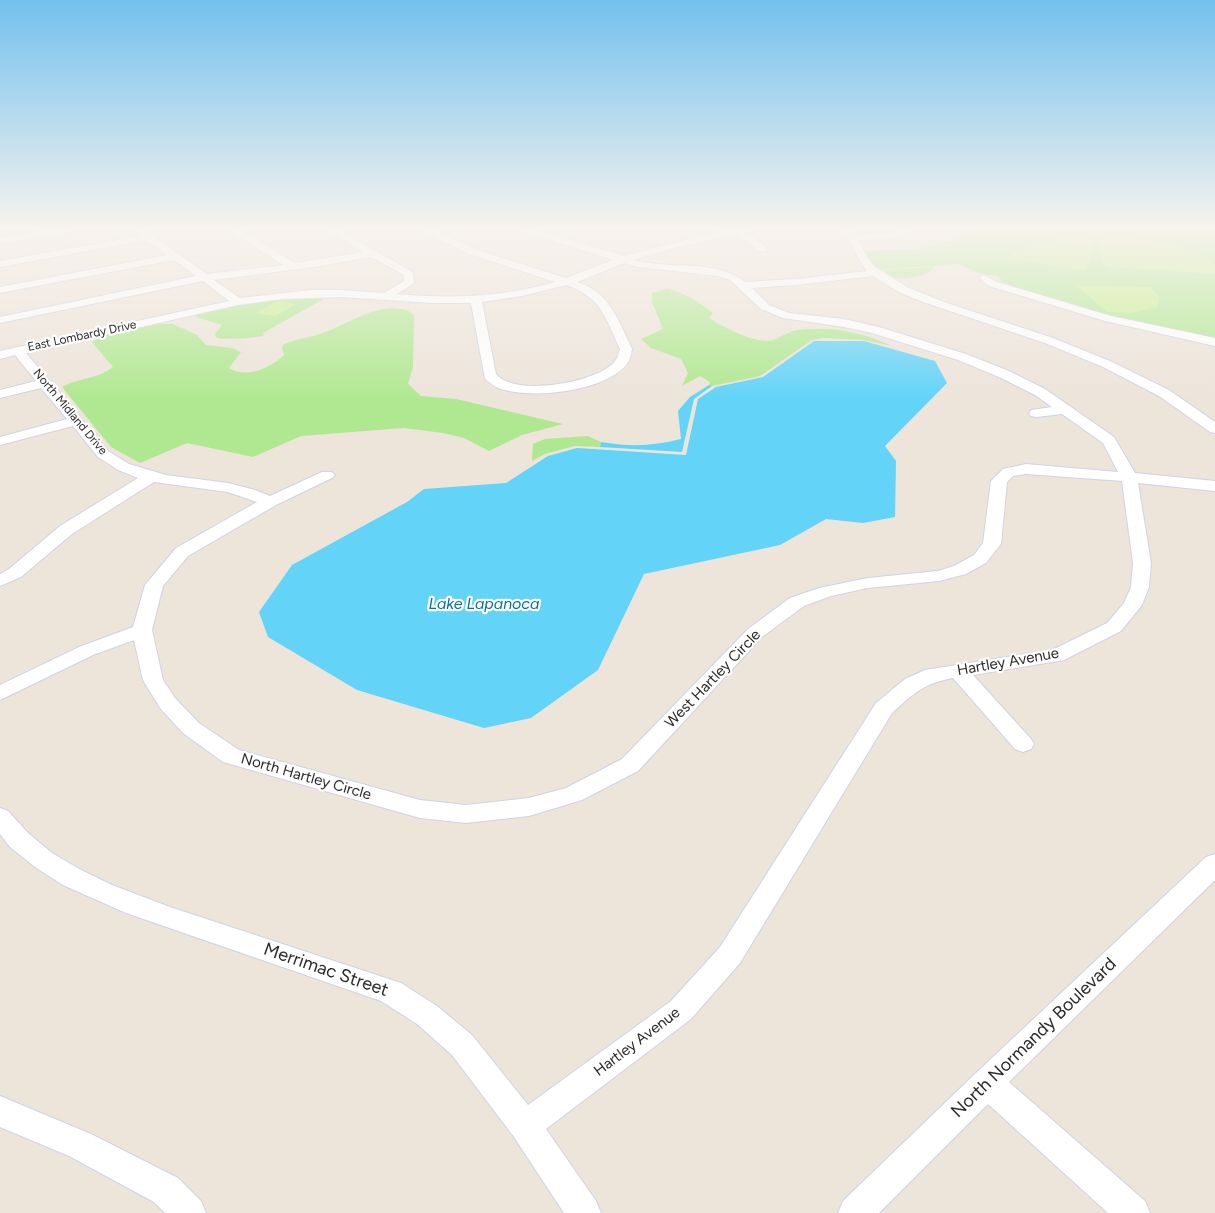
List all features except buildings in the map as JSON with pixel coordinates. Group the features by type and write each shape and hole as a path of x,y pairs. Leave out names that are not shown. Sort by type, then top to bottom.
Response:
{"street":[{"path":"0,290 23,286"},
{"path":"0,320 167,286"},
{"path":"215,286 238,302"},
{"path":"385,297 403,286"},
{"name":"East Lombardy Drive","path":"0,355 238,302 307,293 355,294 419,300 476,300 527,292 552,286"},
{"path":"476,300 492,379 501,385 520,390 544,390 566,387 606,374 618,367 626,355 626,349 602,301 586,288 578,286"},
{"name":"Hartley Avenue","path":"525,1126 681,1010 730,955 884,708 912,684 932,675 1057,656 1114,626 1133,606 1140,587 1142,563 1129,477 1109,440 1040,392 962,357 875,330 844,323 787,316 764,306 745,286"},
{"path":"897,286 913,294 1110,365 1151,386 1215,429"},
{"path":"998,286 1108,319 1215,342"},
{"name":"North Midland Drive","path":"18,351 103,454 116,464 150,478 232,488 253,493 270,502"},
{"path":"0,394 46,383"},
{"path":"1036,413 1067,409"},
{"path":"0,441 76,421"},
{"name":"West Hartley Circle","path":"420,809 466,814 529,807 574,794 630,765 755,633 797,602 826,592 868,583 939,576 960,570 980,559 992,544 999,481 1008,472 1026,469 1215,486"},
{"path":"0,693 86,651 142,630 154,586 182,552 270,502 327,474"},
{"path":"0,581 15,573 66,530 150,478"},
{"name":"North Hartley Circle","path":"142,630 153,680 167,703 191,728 231,756 420,809"},
{"path":"959,672 1023,744"},
{"name":"Merrimac Street","path":"0,817 10,833 55,869 122,901 391,992 427,1015 462,1045 525,1126 584,1213"},
{"name":"North Normandy Boulevard","path":"855,1213 986,1083 1215,864"},
{"path":"986,1083 1133,1213"},
{"path":"0,1111 80,1145 166,1190 189,1213"}],"green space":[{"path":"1005,286 1215,286 1215,340 1104,316"},
{"path":"1077,286 1151,287 1160,298 1157,307 1131,313 1107,312"},
{"path":"667,289 686,295 713,313 709,318 750,338 766,341 798,330 822,329 846,331 892,346 863,340 823,338 812,340 760,376 712,386 709,385 710,382 700,376 682,386 688,373 681,359 651,348 641,339 663,329 652,302 652,293"},
{"path":"324,296 322,300 263,333 264,336 235,339 217,338 215,334 222,325 196,317 197,312 281,297"},
{"path":"278,301 296,304 275,316 256,313"},
{"path":"393,308 407,310 414,315 413,367 408,384 421,396 456,399 563,424 522,435 489,451 464,438 404,428 301,436 253,457 187,443 140,463 111,447 62,387 101,374 113,367 92,342 104,335 160,324 173,324 197,335 206,345 233,348 241,352 229,368 236,371 251,372 265,368 278,360 284,355 282,348 287,343 330,330 372,312"},
{"path":"588,436 601,442 600,447 575,446 545,454 532,461 533,444 545,439"}],"water":[{"name":"Lake Lapanoca","path":"814,341 864,341 935,361 947,383 885,446 896,461 895,517 863,523 826,519 780,545 644,574 598,670 531,718 484,728 357,690 268,637 259,612 292,565 407,502 424,489 506,483 548,456 577,448 686,455 698,399 716,387 763,377"},
{"path":"709,385 712,386 694,399 682,452 600,447 601,442 641,445 681,439 678,411 690,397"}]}
